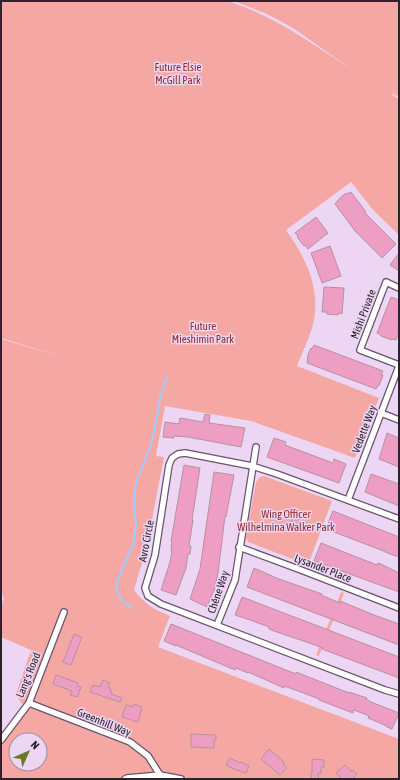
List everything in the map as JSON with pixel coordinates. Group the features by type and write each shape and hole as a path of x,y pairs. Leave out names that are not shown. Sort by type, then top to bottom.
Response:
{"street":[{"name":"Mishi Private","path":"399,288 386,282 360,350 399,366"},
{"name":"Vedette Way","path":"348,500 399,366"},
{"path":"381,413 399,420"},
{"name":"Chêne Way","path":"217,626 235,580 256,447"},
{"name":"Avro Circle","path":"399,519 252,466 185,453 178,454 172,458 169,465 155,555 145,588 148,596 161,604 385,690 399,694"},
{"name":"Lysander Place","path":"239,547 399,608"},
{"name":"Lang's Road","path":"1,740 29,703 64,612"},
{"name":"Greenhill Way","path":"29,703 130,742 148,756 160,775"},
{"path":"125,779 160,775 181,779"}],"green space":[{"path":"1,1 227,1 260,14 291,30 351,69 293,28 267,14 234,1 399,1 399,97 393,94 396,88 392,95 399,99 399,235 374,211 351,182 286,230 305,261 315,295 313,325 297,366 379,398 355,458 251,421 165,406 156,456 164,457 146,550 134,590 150,606 170,616 158,647 399,739 399,779 1,779 1,744 8,735 8,772 48,772 48,732 10,732 29,707 21,703 16,694 31,650 1,637 1,607 4,598 1,591 1,339 66,358 1,338"},
{"name":"Wing Officer Wilhelmina Walker Park","path":"264,476 332,501 308,565 248,542 246,537 256,482 260,477"},
{"path":"341,592 344,593 319,656 316,655"}],"building":[{"path":"351,192 366,212 365,213 396,244 382,258 355,231 335,204 346,193"},
{"path":"316,217 328,233 308,249 305,245 304,246 295,233"},
{"path":"330,246 341,276 322,283 311,253"},
{"path":"399,253 399,271 390,265"},
{"path":"324,287 344,288 342,314 327,314 327,312 322,312"},
{"path":"391,297 399,300 399,332 396,340 381,336 377,333"},
{"path":"314,345 383,371 379,386 378,385 376,389 307,363 308,355"},
{"path":"205,414 210,415 209,423 245,428 241,447 188,437 163,437 165,422 179,424 180,418 203,422"},
{"path":"387,433 399,438 399,467 379,459"},
{"path":"274,438 286,442 285,445 333,463 334,459 346,464 339,483 267,457"},
{"path":"184,465 200,468 192,520 189,546 191,546 190,554 188,554 186,568 176,595 161,590 172,552 171,541"},
{"path":"214,472 234,475 226,517 225,516 215,588 207,607 190,599 200,569"},
{"path":"371,474 399,484 399,506 365,492"},
{"path":"333,511 399,537 399,557 326,529"},
{"path":"294,516 300,519 296,527 290,524"},
{"path":"321,543 377,565 378,563 399,573 399,592 314,561"},
{"path":"254,568 279,579 322,594 321,595 340,603 340,601 399,624 399,645 247,587"},
{"path":"242,597 399,657 399,678 235,615"},
{"path":"171,624 296,674 296,672 349,693 367,698 366,699 371,702 399,713 392,729 368,718 369,716 354,710 353,713 301,692 284,686 284,688 248,672 236,668 235,670 164,641"},
{"path":"74,634 82,637 71,665 63,662"},
{"path":"56,675 78,683 77,686 81,687 77,697 70,695 72,691 53,684"},
{"path":"103,680 110,683 108,687 111,689 111,694 122,698 120,702 90,692 93,685 100,687"},
{"path":"134,704 142,707 138,722 122,717 126,705 133,707"},
{"path":"191,734 216,735 216,740 214,740 214,748 191,747"},
{"path":"269,749 284,762 283,764 287,768 280,775 261,759"},
{"path":"230,758 249,766 246,773 226,765"},
{"path":"312,759 324,760 324,767 321,767 321,773 318,773 319,779 311,779"},
{"path":"345,765 357,774 352,779 342,779 336,773"}],"waterway":[{"path":"132,608 125,604 118,592 116,584 133,544 136,526 134,505 135,486 152,441 160,397 167,377"}],"park label":[{"name":"Future Elsie McGill Park","path":"178,73"},
{"name":"Future Mieshimin Park","path":"203,332"}]}
